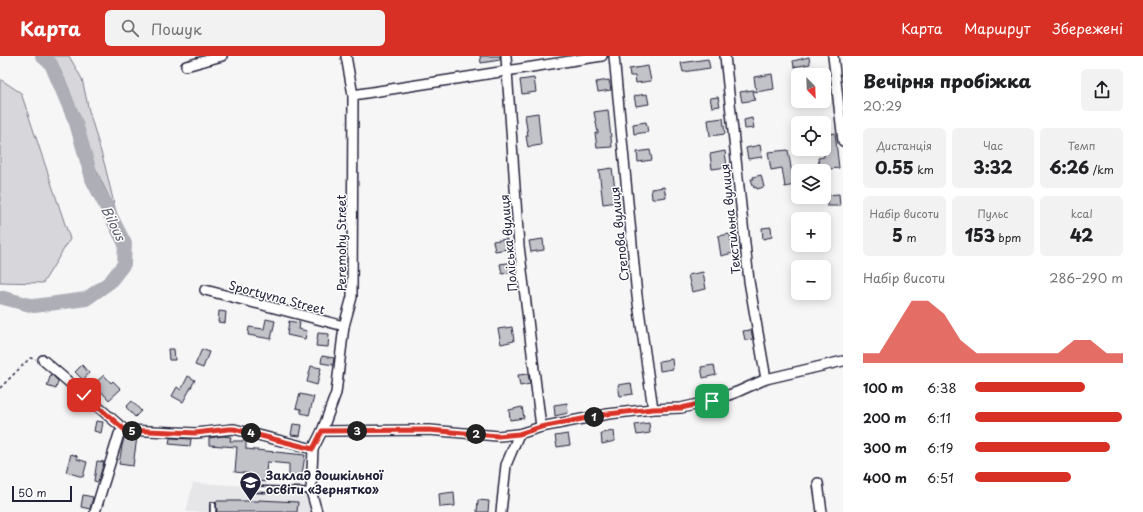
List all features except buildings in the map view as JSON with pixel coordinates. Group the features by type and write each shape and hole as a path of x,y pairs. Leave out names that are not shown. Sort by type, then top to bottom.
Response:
{"street":[{"path":"186,66 222,56"},
{"name":"Peremohy Street","path":"317,512 311,491 313,449 322,431 336,393 344,326 352,297 353,95 346,56"},
{"name":"Поліська вулиця","path":"506,56 519,246 541,427"},
{"path":"353,95 602,56"},
{"name":"Степова вулиця","path":"614,56 637,296 653,409"},
{"name":"Текстильна вулиця","path":"725,56 749,281 766,379"},
{"path":"834,56 843,141"},
{"name":"Sportyvna Street","path":"205,290 344,326"},
{"path":"43,360 125,430"},
{"path":"322,431 429,430 498,436 519,434 541,427 608,414 653,409 681,408 712,401 766,379 843,361"},
{"path":"95,512 119,434 125,430 196,433 234,429 313,449"},
{"path":"501,512 506,465 519,434"},
{"path":"818,483 822,512"}],"lane":[{"path":"250,489 311,491"},
{"path":"213,505 213,512"}],"path":[{"path":"0,388 30,358 43,360"}],"shaded area":[{"path":"50,56 69,56 82,79 116,212 89,153 68,86 57,65"},
{"path":"0,79 21,93 70,239 43,283 0,282"},
{"name":"Заклад дошкільної освіти «Зернятко»","path":"193,483 308,489 314,512 186,512"}],"waterway":[{"name":"Bilous","path":"0,297 34,306 86,299 110,282 124,264 125,244 92,179 76,123 51,64 42,56"}],"place":[{"name":"Заклад дошкільної освіти «Зернятко»","path":"250,502"}],"route":[{"path":"84,395 125,430 201,433 234,429 313,449 322,431 429,430 498,436 519,434 541,427 608,414 653,409 681,408 712,401"}]}
